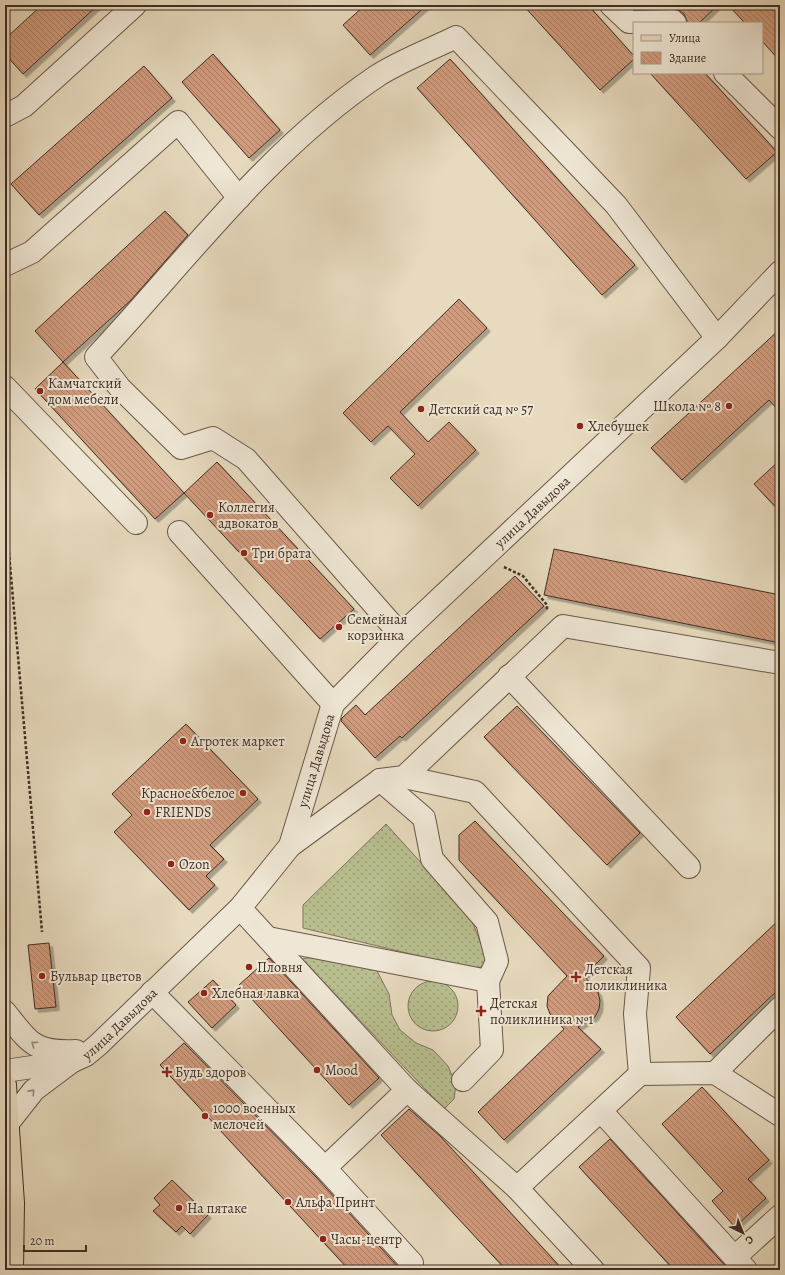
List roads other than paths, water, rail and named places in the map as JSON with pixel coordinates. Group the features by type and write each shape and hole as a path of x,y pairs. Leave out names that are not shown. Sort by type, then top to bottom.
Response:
{"main road":[{"path":"5,1085 13,1203 12,1270"}],"street":[{"path":"5,116 24,106 136,5"},
{"path":"611,5 629,22 674,22"},
{"path":"401,635 246,458 213,438 181,448 120,388 96,357 147,302 264,169 321,117 379,75 456,38 616,205 717,338"},
{"path":"726,74 780,128"},
{"path":"5,266 32,252 178,122 239,198"},
{"name":"улица Давыдова","path":"5,1071 73,1061 86,1055 240,908 290,846 333,704 401,635 717,338 780,272"},
{"path":"5,387 136,523"},
{"path":"179,532 333,704"},
{"path":"404,777 563,626 780,663"},
{"path":"509,676 689,867"},
{"path":"290,846 380,780 404,777 475,792 639,968 635,1014 640,1074"},
{"path":"380,780 424,818 432,859 487,922 497,961 488,982 492,1050 463,1080"},
{"path":"240,908 407,1090 517,1188 593,1270"},
{"path":"268,938 488,982"},
{"path":"152,992 325,1168 412,1263"},
{"path":"715,1073 780,1008"},
{"path":"5,1012 26,1038 39,1047 55,1052 86,1050 98,1045"},
{"path":"8,1123 34,1090 73,1061"},
{"path":"517,1188 640,1074 715,1073 780,1115"},
{"path":"325,1168 407,1090"},
{"path":"601,1111 741,1264 780,1216"}],"place":[{"name":"Камчатский дом мебели","path":"40,391"},
{"name":"Школа № 8","path":"729,406"},
{"name":"Детский сад № 57","path":"421,409"},
{"name":"Хлебушек","path":"580,426"},
{"name":"Коллегия адвокатов","path":"210,515"},
{"name":"Три брата","path":"244,553"},
{"name":"Семейная корзинка","path":"339,627"},
{"name":"Агротек маркет","path":"183,741"},
{"name":"Красное&белое","path":"243,793"},
{"name":"FRIENDS","path":"147,812"},
{"name":"Ozon","path":"171,864"},
{"name":"Пловня","path":"249,967"},
{"name":"Бульвар цветов","path":"42,976"},
{"name":"Детская поликлиника","path":"576,977"},
{"name":"Хлебная лавка","path":"204,993"},
{"name":"Детская поликлиника №1","path":"481,1011"},
{"name":"Mood","path":"317,1070"},
{"name":"Будь здоров","path":"167,1072"},
{"name":"1000 военных мелочей","path":"205,1116"},
{"name":"Альфа Принт","path":"288,1202"},
{"name":"На пятаке","path":"179,1208"},
{"name":"Часы-центр","path":"323,1239"}]}
